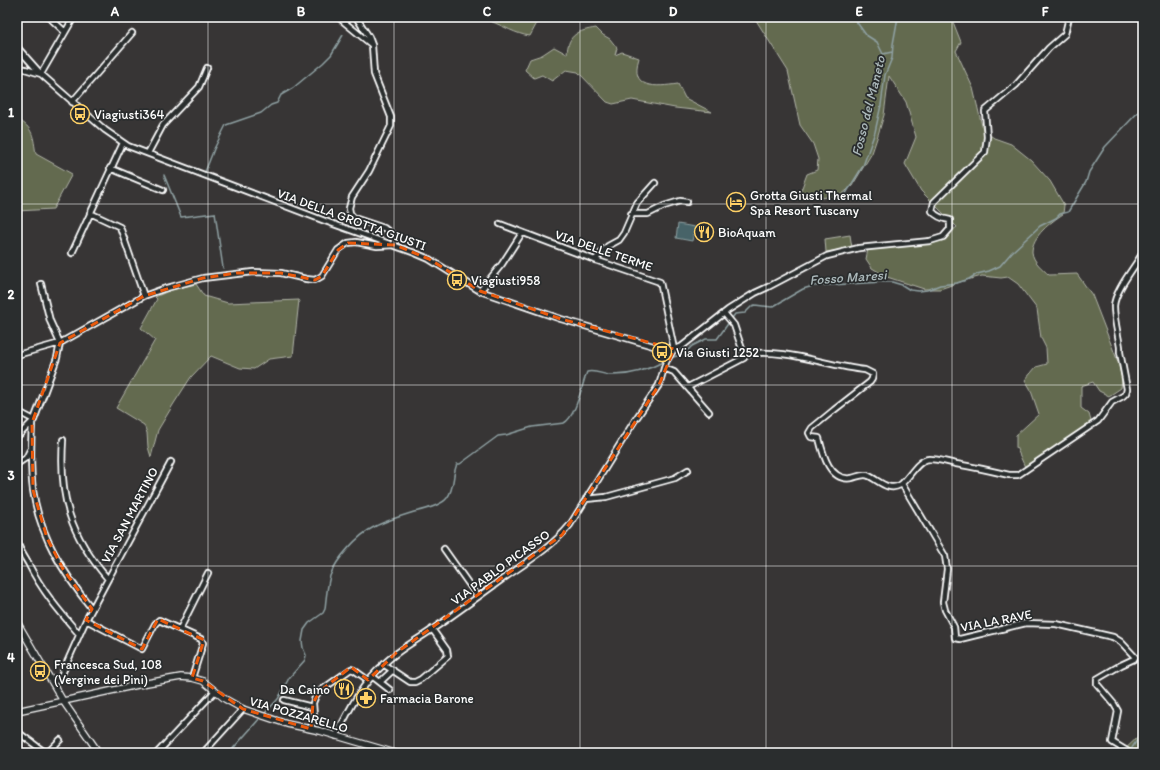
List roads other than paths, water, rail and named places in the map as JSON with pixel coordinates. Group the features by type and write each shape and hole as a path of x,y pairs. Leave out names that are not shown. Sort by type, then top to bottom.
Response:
{"street":[{"path":"49,17 65,32"},
{"path":"17,47 42,74 74,17"},
{"path":"338,17 372,45"},
{"path":"17,356 60,343 144,296 202,278 237,273 281,273 315,280 322,276 338,250 348,243 356,242 377,246 395,245 395,238 391,233 384,228 354,218 350,213 349,208 352,197 369,171 391,126 391,117 374,74 370,37 356,17"},
{"path":"674,349 681,347 732,307 755,293 827,256 859,248 930,241 943,237 950,229 950,220 936,216 932,211 934,202 985,152 987,137 985,111 1016,85 1049,48 1065,34 1069,17"},
{"path":"72,102 132,33"},
{"name":"VIA DELLA GROTTA GIUSTI","path":"17,68 42,74 72,102 123,143 325,221 395,245 429,259 480,291 561,319 639,340 660,348 674,349"},
{"path":"148,153 163,125 199,87 207,68"},
{"path":"72,253 110,168 123,143"},
{"path":"110,168 163,190"},
{"path":"595,260 608,246 619,240 624,233 637,203 655,183"},
{"path":"631,214 648,214 675,202 688,202"},
{"path":"90,213 120,228 144,296"},
{"name":"VIA DELLE TERME","path":"500,224 595,260 660,282 674,349"},
{"path":"480,291 502,264 522,233"},
{"path":"688,387 744,358 746,354 754,353 789,355 872,372 874,376 870,382 810,431 809,435 814,438 819,438 830,470 841,478 852,478 867,475 888,487 897,487 902,484 922,463 929,459 1010,475 1018,475 1098,420 1115,399 1126,393 1127,389 1120,352 1114,305 1118,294 1132,268 1143,252"},
{"path":"42,284 50,321 60,343 57,358 33,421 31,447 33,490 39,517 47,538 63,569 92,609"},
{"path":"724,313 734,326 742,349 746,354"},
{"name":"VIA PABLO PICASSO","path":"336,736 357,695 368,680 396,653 555,542 570,525 635,420 659,385 666,362 674,349"},
{"path":"664,368 674,372 709,412"},
{"path":"17,411 33,421"},
{"path":"17,437 33,421"},
{"name":"VIA SAN MARTINO","path":"63,440 61,467 65,496 76,533 93,562 108,579"},
{"path":"17,464 27,457 31,447"},
{"name":"VIA SAN MARTINO","path":"53,683 61,676 86,620 171,462"},
{"path":"586,499 606,497 675,478 688,470"},
{"name":"VIA LA RAVE","path":"902,484 945,556 947,569 943,602 945,610 954,628 955,638 960,639 1026,623 1046,623 1113,637 1121,642 1134,656 1134,659 1121,664 1099,677 1097,682 1118,711 1112,742 1130,753"},
{"path":"17,541 18,546 34,575 54,606 80,634"},
{"path":"444,549 478,597"},
{"path":"180,629 208,573"},
{"path":"86,620 142,649 160,620 201,639 203,642 192,678"},
{"path":"17,622 63,701 99,753"},
{"path":"384,664 407,680 415,682 421,680 447,658 448,654 447,650 432,629"},
{"path":"311,729 314,716 312,707 316,695 320,691 347,670 351,669 368,680"},
{"path":"380,682 393,670"},
{"path":"372,676 390,690"},
{"name":"VIA POZZARELLO","path":"17,711 181,677 192,678 203,681 233,704 243,709 395,753"},
{"path":"157,753 215,691"},
{"path":"284,700 312,707"},
{"path":"202,753 243,709"},
{"path":"18,733 46,753 60,740"}],"water":[{"path":"678,224 695,227 692,241 676,238"}],"waterway":[{"name":"Fosso del Maneto","path":"853,17 866,35 877,42 883,54 892,52"},
{"name":"Fosso del Maneto","path":"845,195 863,166 875,132 881,105 885,75 892,58 898,17"},
{"path":"205,172 226,125 261,113 271,105 277,103 281,95 293,88 331,55 343,35"},
{"name":"Fosso Maresi","path":"670,358 684,354 692,346 706,339 717,339 735,314 745,313 755,305 772,307 803,289 813,286 892,282 902,285 910,290 919,291 927,290 940,285 957,283 1000,266 1012,252 1040,226 1056,218 1060,214 1068,212 1086,182 1089,172 1105,147 1143,107"},
{"path":"164,175 181,217 215,213 223,268"},
{"path":"264,714 278,699 289,678 305,660 306,655 302,641 304,630 309,623 323,613 325,609 329,580 333,569 342,555 361,536 383,523 432,507 444,501 450,494 457,464 460,464 498,436 532,427 564,423 572,414 587,372 609,375 624,374 645,370 665,361"},
{"path":"229,753 261,717"},
{"path":"1130,751 1143,731"}],"place":[{"name":"Viagiusti364","path":"80,114"},
{"name":"Grotta Giusti Thermal Spa Resort Tuscany","path":"736,202"},
{"name":"BioAquam","path":"704,232"},
{"name":"Viagiusti958","path":"457,280"},
{"name":"Via Giusti 1252","path":"662,352"},
{"name":"Francesca Sud, 108 (Vergine dei Pini)","path":"40,671"},
{"name":"Da Caino","path":"344,689"},
{"name":"Farmacia Barone","path":"366,698"}]}
